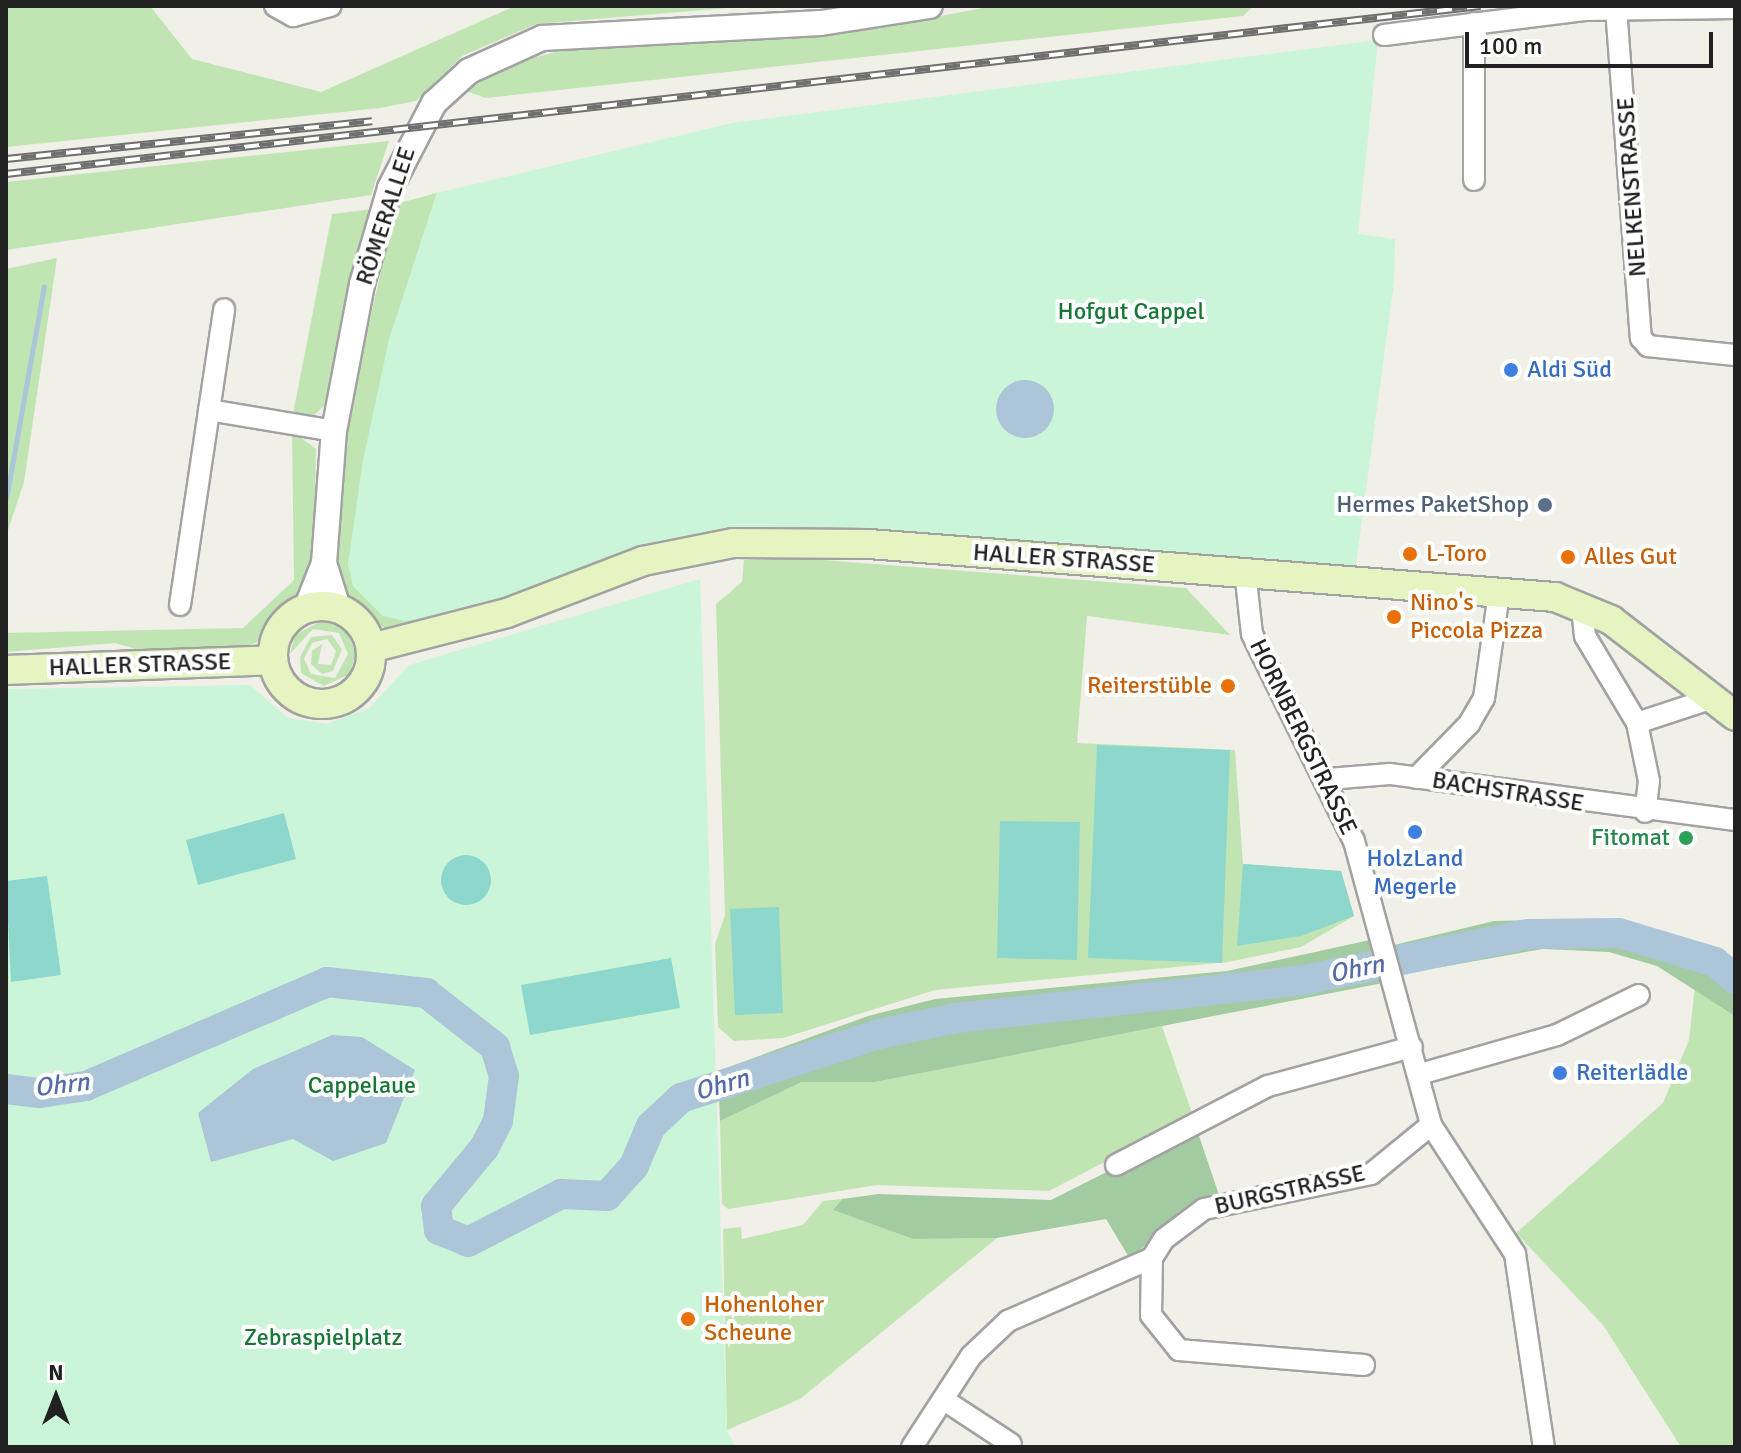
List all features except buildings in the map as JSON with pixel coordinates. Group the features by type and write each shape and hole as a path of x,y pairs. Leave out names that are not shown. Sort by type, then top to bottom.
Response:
{"main road":[{"name":"HALLER STRASSE","path":"371,648 507,613 643,561 733,543 869,544 1499,592 1582,608 1611,620 1735,716"},
{"path":"338,608 360,623 371,648 356,691 328,704 298,698 273,660 281,629 306,609 338,608"},
{"name":"HALLER STRASSE","path":"6,670 273,660"}],"street":[{"path":"275,6 293,16 331,6"},
{"name":"RÖMERALLEE","path":"306,609 324,563 334,431 390,188 413,133 469,71 529,43 587,32 807,24 930,6"},
{"path":"1384,35 1616,8 1735,8"},
{"name":"NELKENSTRASSE","path":"1616,8 1641,338 1648,346 1735,355"},
{"path":"1474,23 1474,180"},
{"path":"180,605 224,309"},
{"path":"209,410 334,431"},
{"name":"RÖMERALLEE","path":"324,563 338,608"},
{"name":"HORNBERGSTRASSE","path":"1245,571 1252,634 1328,779 1385,946 1412,1047"},
{"path":"1416,778 1469,724 1484,698 1499,592"},
{"path":"1582,608 1585,636 1637,723 1649,781 1645,812"},
{"path":"1637,723 1713,698"},
{"name":"BACHSTRASSE","path":"1328,779 1416,778 1645,812 1735,820"},
{"path":"1420,1074 1557,1035 1639,995"},
{"path":"1116,1165 1268,1086 1412,1047 1431,1125 1515,1254 1544,1447"},
{"name":"BURGSTRASSE","path":"1152,1258 1164,1239 1204,1209 1371,1174 1431,1125"},
{"path":"912,1447 971,1356 1008,1321 1152,1258 1151,1315 1179,1350 1364,1365"},
{"path":"944,1400 1011,1444"}],"green space":[{"path":"6,6 150,6 192,59 321,92 515,6 751,6 536,24 462,56 416,101 380,108 6,147"},
{"path":"994,6 1254,6 1243,16 486,98 466,91 508,64 597,42 893,25"},
{"name":"Hofgut Cappel","path":"1378,40 1358,234 1395,239 1394,282 1355,571 738,533 460,616 405,621 383,616 353,586 348,565 363,460 389,340 437,193 732,123"},
{"path":"389,141 371,195 6,250 6,182"},
{"path":"437,193 389,340 348,565 460,616 398,630 370,625 348,607 335,567 344,436 396,204"},
{"path":"374,209 324,406 314,415 293,414 332,214"},
{"path":"57,258 24,482 6,536 6,269"},
{"path":"292,431 316,449 314,572 302,604 266,638 244,648 160,656 115,643 6,652 6,633 243,628 294,580"},
{"path":"809,559 1186,588 1230,635 1087,616 1077,743 1235,750 1243,864 1341,871 1354,916 1301,947 1228,962 935,990 783,1038 734,1041 718,1027 715,944 725,915 716,604 742,582 744,560"},
{"name":"Cappelaue","path":"700,579 727,1430 735,1447 6,1447 6,689 250,685 288,718 327,724 369,708 409,665"},
{"path":"323,620 343,626 356,651 350,674 324,686 301,673 300,657 311,637 332,635 342,649 333,671 322,674 311,664 312,651 322,644 318,664 331,665 336,651 327,639 312,643 304,659 311,674 335,678 348,654 339,633 313,629 290,654 295,635"},
{"path":"1581,919 1661,930 1723,953 1735,962 1735,1016 1657,966 1609,952 1543,949 1402,974 1394,945 1494,921"},
{"path":"1370,940 1383,983 875,1082 802,1082 720,1121 718,1071 868,1016 935,999 1227,971"},
{"path":"1695,986 1735,1016 1735,1447 1681,1447 1603,1325 1516,1233 1663,1103 1689,1040"},
{"path":"1162,1026 1193,1116 1049,1191 877,1185 728,1209 722,1204 720,1121 802,1082 875,1082"},
{"path":"1196,1127 1219,1195 1171,1222 1130,1259 1106,1219 997,1238 913,1239 833,1210 842,1199 879,1194 1051,1200"},
{"path":"842,1199 833,1210 913,1239 997,1238 800,1399 727,1430 723,1229 741,1227 742,1239 803,1225 823,1201"}],"shaded area":[{"path":"1025,380 1045,389 1054,409 1045,429 1025,438 1005,429 996,409 1005,389"},
{"path":"1097,745 1230,750 1222,963 1088,958"},
{"path":"284,813 296,859 198,885 186,840"},
{"path":"1000,821 1080,822 1077,960 997,958"},
{"path":"466,855 484,862 491,880 484,898 466,905 448,898 441,880 448,862"},
{"path":"1243,864 1341,871 1354,916 1301,936 1237,946"},
{"path":"47,876 61,975 11,982 6,881"},
{"path":"779,907 783,1013 735,1015 730,909"},
{"path":"671,958 680,1008 530,1035 521,985"},
{"path":"332,1035 362,1037 415,1070 386,1143 333,1161 293,1139 211,1162 198,1113 253,1069"}],"waterway":[{"path":"6,499 44,286"},
{"name":"Ohrn","path":"6,1089 40,1093 86,1086 327,982 426,993 495,1047 504,1076 498,1121 484,1148 436,1206 439,1230 468,1242 561,1194 607,1196 634,1166 651,1126 681,1098 879,1034 956,1018 1304,980 1529,934 1619,933 1715,962 1735,979"}],"railway":[{"path":"6,174 1480,6"},
{"path":"6,159 372,121"}],"place":[{"name":"Aldi Süd","path":"1511,370"},
{"name":"Hermes PaketShop","path":"1545,505"},
{"name":"L-Toro","path":"1410,554"},
{"name":"Alles Gut","path":"1568,557"},
{"name":"Nino's Piccola Pizza","path":"1394,617"},
{"name":"Reiterstüble","path":"1228,686"},
{"name":"HolzLand Megerle","path":"1415,832"},
{"name":"Fitomat","path":"1686,838"},
{"name":"Reiterlädle","path":"1560,1073"},
{"name":"Hohenloher Scheune","path":"688,1319"}],"park label":[{"name":"Zebraspielplatz","path":"323,1338"}]}
